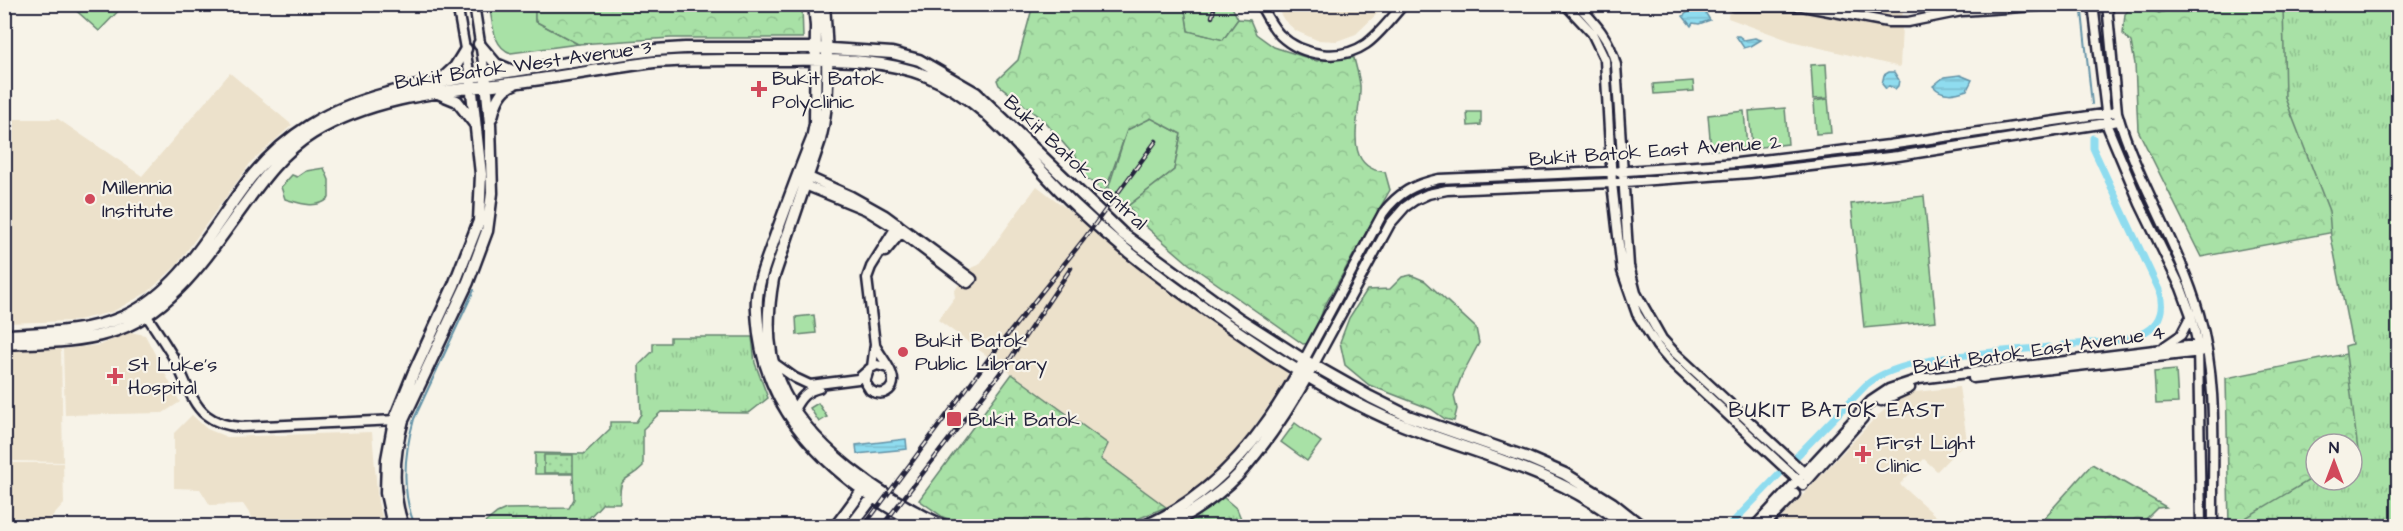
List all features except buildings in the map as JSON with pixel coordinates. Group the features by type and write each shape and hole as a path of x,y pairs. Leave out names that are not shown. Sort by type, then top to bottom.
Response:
{"main road":[{"path":"814,4 821,54"},
{"path":"824,4 815,124 773,279 769,302 774,363 781,387 794,410 832,453 876,493 924,526"},
{"path":"479,44 496,64 514,71"},
{"name":"Bukit Batok West Avenue 3","path":"486,80 514,71 655,50 685,48 821,54"},
{"path":"440,81 455,67 466,49"},
{"name":"Bukit Batok West Avenue 3","path":"4,335 87,328 144,311 196,270 260,183 284,155 312,134 351,114 392,100 486,80 523,81 654,62 821,54"},
{"name":"Bukit Batok Central","path":"821,54 904,68 931,78 971,101 1019,146 1077,207 1112,237 1216,316 1306,368"},
{"path":"403,526 395,494 394,478 399,432 398,420 464,292 487,231 492,193 486,80"},
{"name":"Bukit Batok West Avenue 3","path":"4,344 59,342 90,338 128,326 188,266 253,175 295,136 319,119 368,100 440,81 471,82"},
{"path":"490,124 498,98 508,86 523,81"},
{"path":"393,526 386,492 388,448 413,374 454,285 479,221 481,184 471,82"},
{"path":"427,93 445,95 457,101 476,127"},
{"path":"801,179 762,271 757,297 763,359 774,389 799,430 826,459 866,485"},
{"path":"1145,526 1182,507 1229,469 1306,368"},
{"path":"1168,526 1214,497 1238,474 1288,408 1306,368"},
{"path":"1306,368 1392,420 1560,483 1596,503 1626,526"},
{"path":"1306,368 1408,416 1528,458 1565,474 1612,503 1641,526"},
{"path":"836,526 866,485"},
{"path":"851,526 876,493"},
{"path":"876,493 944,526"}],"street":[{"path":"458,4 471,82"},
{"path":"474,4 486,80"},
{"path":"1260,4 1280,34 1294,45 1324,55 1353,51 1366,43 1404,4"},
{"path":"1266,4 1284,31 1296,41 1325,50 1351,46 1364,39 1397,4"},
{"path":"1565,4 1592,33 1605,60 1611,172 1622,271 1629,296 1646,330 1669,360 1778,455 1808,476"},
{"path":"1577,4 1602,31 1614,58 1629,266 1636,293 1646,313 1673,351 1778,455 1791,474 1801,483"},
{"path":"1733,6 1802,6 1888,22 1908,22 1948,9 2066,4"},
{"path":"2093,4 2106,119 2116,152 2181,288 2203,348 2201,526"},
{"path":"2107,4 2118,117 2143,183 2190,285 2203,348 2212,395 2213,526"},
{"name":"Bukit Batok East Avenue 2","path":"1306,368 1386,230 1397,215 1415,200 1428,194 1446,190 1612,183 1750,173 1894,156 2118,117"},
{"name":"Bukit Batok East Avenue 2","path":"1306,368 1380,219 1390,204 1408,189 1421,182 1440,179 1611,172 1737,163 2106,119"},
{"path":"801,179 860,200 970,281"},
{"path":"794,410 799,400 810,390 856,384 880,394 890,389 893,380 875,344 866,284 871,267 900,228"},
{"path":"144,311 175,360 195,402 205,414 215,421 241,428 398,420"},
{"path":"2159,349 2181,335 2191,315"},
{"path":"870,390 865,378 870,368 875,344"},
{"name":"Bukit Batok East Avenue 4","path":"1808,476 1871,401 1889,389 1919,379 2159,349 2203,348"},
{"name":"Bukit Batok East Avenue 4","path":"1755,526 1808,476 1875,405 1889,395 1920,384 2203,348"},
{"path":"774,363 795,378 810,385 858,379 877,365 888,368"},
{"name":"Bukit Batok East Avenue 4","path":"1764,526 1801,483"}],"shaded area":[{"path":"1275,5 1386,5 1356,34 1337,41 1317,40 1296,31 1284,20"},
{"path":"1729,5 1903,5 1900,67 1791,41 1728,18"},
{"name":"Millennia Institute","path":"230,73 292,125 252,161 176,266 148,292 112,312 74,321 5,323 5,119 58,119 142,176"},
{"path":"1037,186 1177,293 1286,366 1288,377 1248,436 1224,465 1200,486 1166,507 1101,459 1108,444 938,320 955,297 954,292 969,269 979,265"},
{"name":"St Luke’s Hospital","path":"130,332 145,335 180,402 163,413 65,415 63,349 100,345"},
{"path":"5,349 61,349 63,462 14,461 5,456"},
{"path":"1959,387 1967,440 1937,471 1924,459 1900,484 1947,526 1774,526 1875,418 1895,401 1916,392"},
{"path":"192,415 207,429 227,437 372,432 378,503 385,526 258,526 243,504 210,505 200,489 174,488 174,433"},
{"path":"5,458 14,463 63,463 64,504 44,526 5,526"}],"green space":[{"path":"2190,4 2398,5 2398,526 2229,526 2226,378 2361,351 2334,232 2201,257 2138,130 2135,64 2131,42 2123,34 2125,14 2133,5 2159,13"},
{"path":"70,5 124,5 99,31"},
{"path":"489,5 535,5 535,21 578,44 511,53 505,50 497,40"},
{"path":"535,5 802,5 803,38 671,38 578,44 535,21"},
{"path":"1033,5 1181,5 1185,10 1188,31 1223,40 1238,19 1250,20 1256,34 1274,47 1317,61 1329,57 1354,58 1360,85 1357,150 1362,160 1371,168 1385,172 1390,190 1324,307 1311,343 1303,344 1189,264 1136,218 1128,206 1174,170 1181,134 1151,118 1127,130 1105,192 1085,177 1077,159 1045,122 999,85 997,80 1018,60"},
{"path":"1184,5 1231,5 1238,19 1223,40 1191,32 1188,31"},
{"path":"2283,5 2398,5 2398,526 2232,526 2304,483 2304,492 2364,492 2364,432 2356,432 2345,346 2352,344 2331,237 2329,211 2285,98"},
{"path":"1826,64 1828,98 1813,99 1811,65"},
{"path":"1693,81 1694,91 1654,94 1653,84"},
{"path":"1828,99 1831,133 1816,134 1814,101"},
{"path":"1785,108 1788,144 1752,148 1749,111"},
{"path":"1744,111 1747,148 1711,150 1708,115"},
{"path":"1467,112 1481,112 1481,125 1468,126"},
{"path":"1151,118 1181,134 1174,170 1128,206 1108,189 1127,130"},
{"path":"324,168 329,180 329,198 324,202 313,205 285,199 281,187 292,175 297,177 306,171"},
{"path":"1924,196 1936,321 1864,328 1851,204"},
{"path":"1411,275 1425,281 1476,328 1479,343 1454,396 1457,409 1454,421 1445,419 1431,409 1369,385 1345,365 1340,342 1349,318 1367,290 1390,289 1402,277"},
{"path":"814,315 816,333 797,335 796,317"},
{"path":"670,337 752,337 755,363 768,398 749,413 661,412 643,429 643,466 622,482 620,503 603,503 587,520 587,526 481,526 506,509 569,508 574,499 573,474 535,474 535,453 584,454 610,429 610,422 636,422 641,414 639,365 653,351 653,343 670,343"},
{"path":"2176,370 2178,403 2156,404 2154,372"},
{"path":"1012,374 1108,444 1101,459 1166,507 1133,521 1111,526 968,526 943,517 919,500"},
{"path":"818,403 827,417 819,422 810,408"},
{"path":"1295,423 1321,442 1307,461 1281,442"},
{"path":"544,455 573,455 573,473 544,473"},
{"path":"2092,464 2166,507 2157,508 2139,526 2037,526"},
{"path":"1223,497 1237,509 1244,526 1176,526"}],"water":[{"path":"1687,5 1704,5 1710,20 1699,24 1693,23 1691,26 1683,16 1688,12"},
{"path":"1736,36 1744,40 1755,38 1761,40 1744,48"},
{"path":"1894,72 1899,80 1895,89 1889,86 1886,89 1882,84 1884,75"},
{"path":"1960,75 1972,80 1967,90 1945,93 1933,86 1944,77"},
{"path":"906,439 907,449 857,454 856,445"}],"waterway":[{"path":"2082,12 2092,104"},
{"path":"2064,345 2114,341 2131,337 2146,331 2156,322 2161,309 2159,290 2093,148 2093,138"},
{"path":"415,526 406,486 406,459 414,419 474,290"},
{"path":"1729,526 1866,385 1882,375 1926,361 1979,353 2048,347"}],"railway":[{"path":"1212,17 1215,4"},
{"path":"864,526 990,357 1084,239 1156,141"},
{"path":"882,526 1004,368 1071,268"}],"place":[{"name":"Bukit Batok Polyclinic","path":"759,89"},
{"name":"Millennia Institute","path":"90,199"},
{"name":"Bukit Batok Public Library","path":"903,352"},
{"name":"St Luke’s Hospital","path":"115,376"},
{"name":"Bukit Batok","path":"954,419"},
{"name":"First Light Clinic","path":"1863,454"}],"district":[{"name":"BUKIT BATOK EAST","path":"1837,410"}]}
